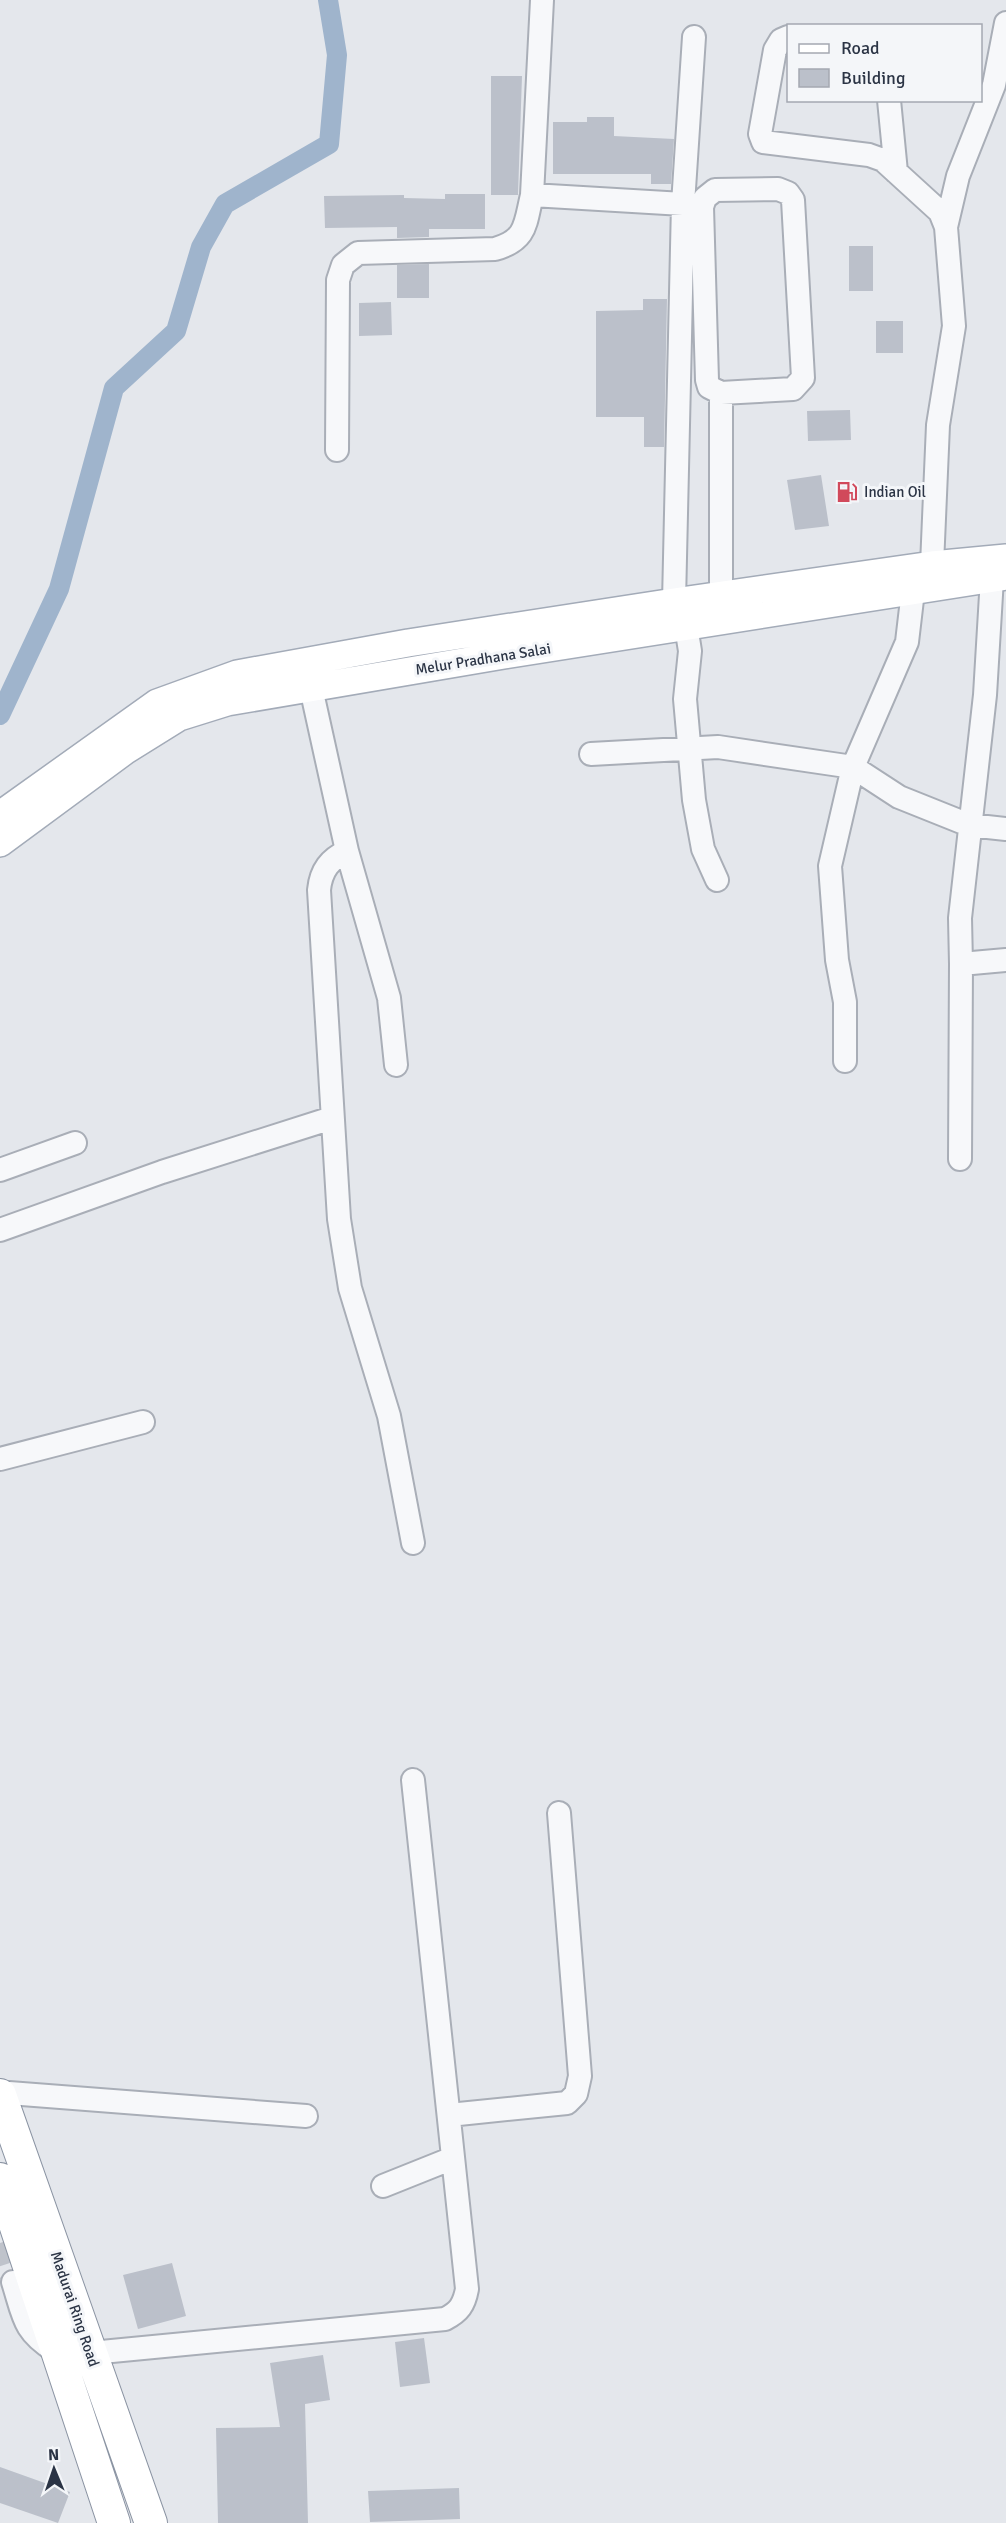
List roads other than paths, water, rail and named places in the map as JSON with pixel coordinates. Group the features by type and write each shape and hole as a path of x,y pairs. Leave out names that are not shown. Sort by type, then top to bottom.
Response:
{"highway":[{"name":"Madurai Ring Road","path":"3,2089 151,2523"},
{"name":"Madurai Ring Road","path":"0,2179 114,2523"}],"main road":[{"name":"Melur Pradhana Salai","path":"0,815 157,702 237,674 408,643 932,565 1001,571"},
{"name":"Melur Pradhana Salai","path":"0,843 126,750 179,717 227,702 913,591 1001,571"}],"street":[{"path":"338,450 338,280 343,265 358,253 495,249 511,244 522,234 532,195 542,0"},
{"path":"946,227 958,177 994,85 1006,23"},
{"path":"674,602 683,204 694,37"},
{"path":"787,38 781,40 776,50 760,134 763,142 868,155 883,160 940,212 946,227 954,326 938,425 932,565"},
{"path":"889,102 896,172"},
{"path":"778,189 788,193 793,200 803,378 793,388 721,393 709,387 707,380 702,207 705,198 715,190 778,189"},
{"path":"532,195 683,204"},
{"path":"721,393 721,596"},
{"path":"960,1159 960,918 969,825 1001,571"},
{"path":"845,1061 845,1002 837,960 830,866 853,767 907,642 913,591"},
{"path":"686,626 690,651 685,699 694,800 703,849 717,880"},
{"path":"311,688 347,851 389,998 396,1065"},
{"path":"591,754 718,747 853,767 899,797 969,825 1006,829"},
{"path":"347,851 333,857 320,879 319,890 339,1219 350,1288 389,1416 413,1543"},
{"path":"961,964 1006,960"},
{"path":"0,1230 162,1172 332,1118"},
{"path":"0,1170 75,1143"},
{"path":"0,1459 143,1422"},
{"path":"72,2261 83,2295 89,2346 445,2319 457,2313 464,2302 467,2289 413,1780"},
{"path":"448,2115 567,2103 576,2094 580,2076 559,1813"},
{"path":"3,2089 306,2116"},
{"path":"3,2089 20,2110 47,2188"},
{"path":"383,2186 453,2158"},
{"path":"13,2282 11,2309 36,2339 56,2350"}],"waterway":[{"path":"0,715 59,589 114,388 176,331 201,247 225,204 329,144 337,55 328,0"}],"tunnel":[{"path":"0,2243 13,2282"}],"place":[{"name":"Indian Oil","path":"847,492"}]}
